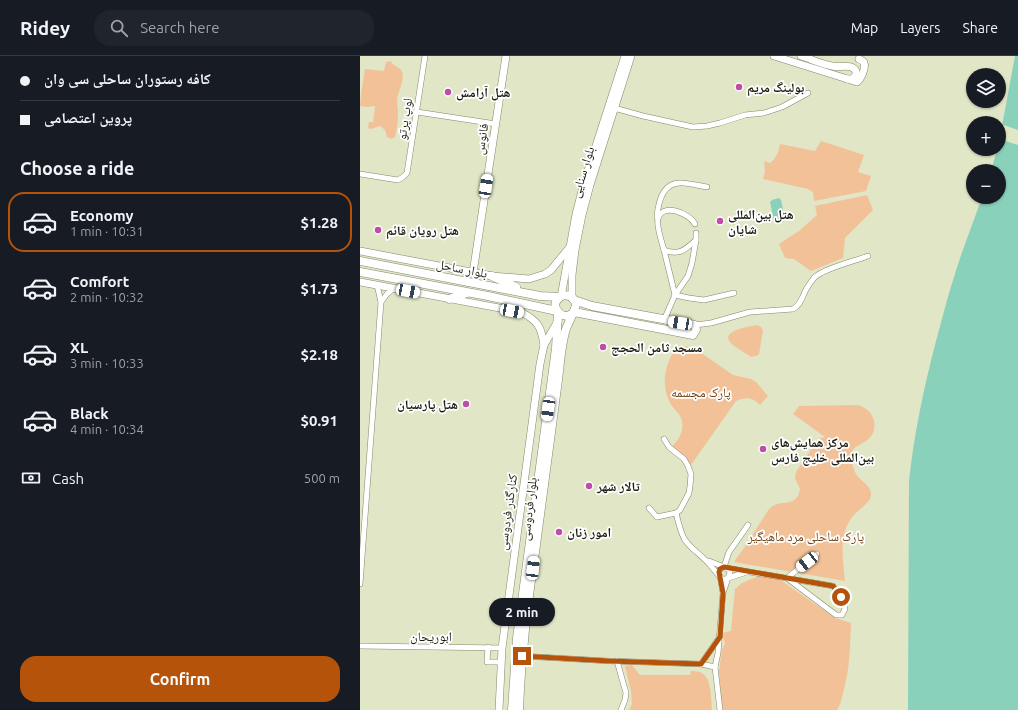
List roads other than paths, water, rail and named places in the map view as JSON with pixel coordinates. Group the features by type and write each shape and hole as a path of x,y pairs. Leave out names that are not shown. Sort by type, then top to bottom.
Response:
{"main road":[{"name":"بلوار ساحل","path":"360,261 540,296 560,297"},
{"name":"بلوار ساحل","path":"360,272 537,306 557,312"},
{"path":"492,276 527,293"},
{"path":"449,299 468,293"},
{"path":"566,295 573,299 592,306 695,325 696,330 693,335 573,313 564,316 557,312 556,302 560,297 566,295"},
{"path":"573,299 576,306 573,313"},
{"path":"504,309 522,304"},
{"name":"بلوار فردوسی","path":"519,710 519,656 517,638 556,348 558,321 557,312"},
{"name":"بلوار فردوسی","path":"512,710 562,349 566,330 573,313"}],"street":[{"name":"لوپ پرتو","path":"360,174 398,180 407,173 425,56"},
{"name":"فانوس","path":"473,272 506,56"},
{"name":"بلوار سنایی","path":"560,297 576,214 584,183 625,56"},
{"name":"بلوار سنایی","path":"573,299 572,275 582,215 631,56"},
{"path":"774,56 857,82 861,79 865,65 864,62 861,57 849,66"},
{"path":"801,56 832,66 849,66 855,69 856,75 847,79"},
{"path":"614,108 693,127 707,126 745,115 764,113 782,107 808,93"},
{"path":"417,112 496,124"},
{"path":"675,295 657,221 658,207 662,196 670,186 678,182 707,187"},
{"path":"657,221 659,214 663,211 669,210 683,213 695,224"},
{"path":"664,320 675,295 688,276 692,263 696,234"},
{"path":"664,250 677,253 689,247 696,240"},
{"path":"360,251 492,276 529,279 545,274 551,270 569,248"},
{"path":"695,325 750,312 794,309 801,302 815,276 827,270 868,256"},
{"path":"360,282 521,312 532,318 538,324 544,345"},
{"path":"360,584 381,302 377,285"},
{"path":"381,302 394,288"},
{"path":"675,295 704,300 734,293"},
{"name":"کنارگذر فردوسی","path":"499,710 502,648 539,371 544,345 558,321"},
{"path":"649,508 657,517 676,514 680,510 689,493 691,474 688,466 684,459 669,447 664,439"},
{"path":"676,514 684,539 692,548 707,560 723,579 748,572"},
{"path":"723,593 719,571 725,567 729,552 748,525"},
{"path":"787,578 817,554"},
{"path":"707,560 725,567 748,572 787,578 833,586 841,597 845,609 842,614 836,614 787,578"},
{"path":"720,710 715,667 720,637 723,593 730,575 730,571 725,567"},
{"path":"701,664 720,637"},
{"name":"ابوریحان","path":"360,646 502,648"},
{"path":"488,647 487,662 501,662"},
{"path":"519,656 701,664 715,667"},
{"path":"617,661 626,693 621,710"}],"water":[{"path":"1015,56 1018,56 1018,710 908,710 909,481 914,446 932,358 949,293 960,257 979,204 1006,204 1006,164 993,164 995,156 1006,156 1006,116 1004,116"},
{"path":"779,198 781,200 785,219 783,222 777,224 774,222 770,202"}],"place":[{"name":"بولینگ مریم","path":"739,87"},
{"name":"هتل آرامش","path":"448,92"},
{"name":"هتل بین‌المللی شایان","path":"720,221"},
{"name":"هتل رویان قائم","path":"378,230"},
{"name":"مسجد ثامن الحجج","path":"603,347"},
{"name":"هتل پارسیان","path":"466,404"},
{"name":"مرکز همایش‌های بین‌المللی خلیج فارس","path":"763,449"},
{"name":"تالار شهر","path":"589,486"},
{"name":"امور زنان","path":"559,532"}],"park label":[{"name":"پارک مجسمه","path":"701,392"},
{"name":"پارک ساحلی مرد ماهیگیر","path":"806,536"}]}
